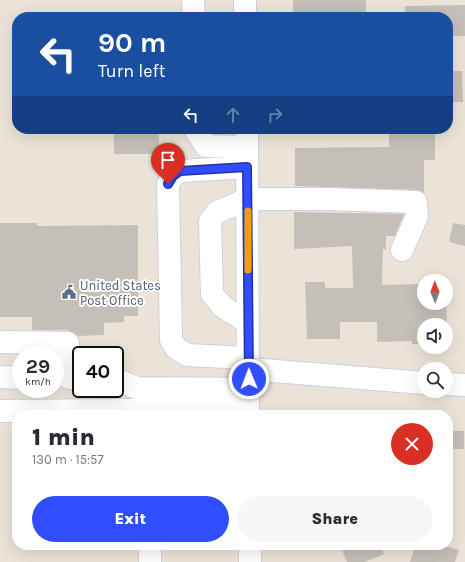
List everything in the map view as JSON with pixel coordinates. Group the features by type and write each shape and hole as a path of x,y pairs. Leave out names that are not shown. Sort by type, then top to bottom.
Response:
{"street":[{"path":"193,0 194,12"},
{"path":"245,0 245,12"},
{"path":"198,134 206,146 247,148"},
{"path":"247,148 248,388"},
{"path":"247,148 180,171 173,176 168,184 171,340 176,348 187,355 248,388"},
{"path":"248,322 223,307 212,294 210,221 217,212 248,199 328,199 416,202 417,216 402,250"},
{"path":"0,342 68,343 68,378"},
{"path":"0,377 12,378"},
{"path":"124,383 137,388 248,388 417,382"},
{"path":"453,384 465,385"},
{"path":"0,410 248,388"},
{"path":"150,550 150,562"},
{"path":"250,550 250,562"}],"building":[{"path":"293,0 366,0 366,12 293,12"},
{"path":"465,5 465,36 453,36 453,12 405,12 405,6"},
{"path":"453,71 462,71 463,102 453,102"},
{"path":"114,134 159,134 159,154 114,154"},
{"path":"389,134 435,134 435,160 424,160 424,193 416,190 295,186 295,148 389,147"},
{"path":"294,212 404,214 395,236 386,236 386,249 383,249 382,285 417,284 417,310 447,310 447,318 417,318 417,344 412,344 412,341 377,342 377,322 340,322 340,339 307,339 305,282 325,282 325,288 353,288 352,246 294,249"},
{"name":"United States Post Office","path":"0,223 37,223 37,226 138,225 138,316 124,316 124,322 104,323 104,335 78,336 68,330 32,330 32,317 0,317"},
{"path":"453,223 465,225 465,246 449,242"},
{"path":"453,431 464,431 464,449 453,449"},
{"path":"453,548 459,550 455,562 410,562 414,550 453,550"},
{"path":"342,550 382,550 384,554 364,562 347,562"}],"slow traffic":[{"path":"248,211 248,270"}],"place":[{"name":"United States Post Office","path":"69,292"}],"route":[{"path":"168,184 173,176 180,171 222,167 247,167 249,379"}]}
